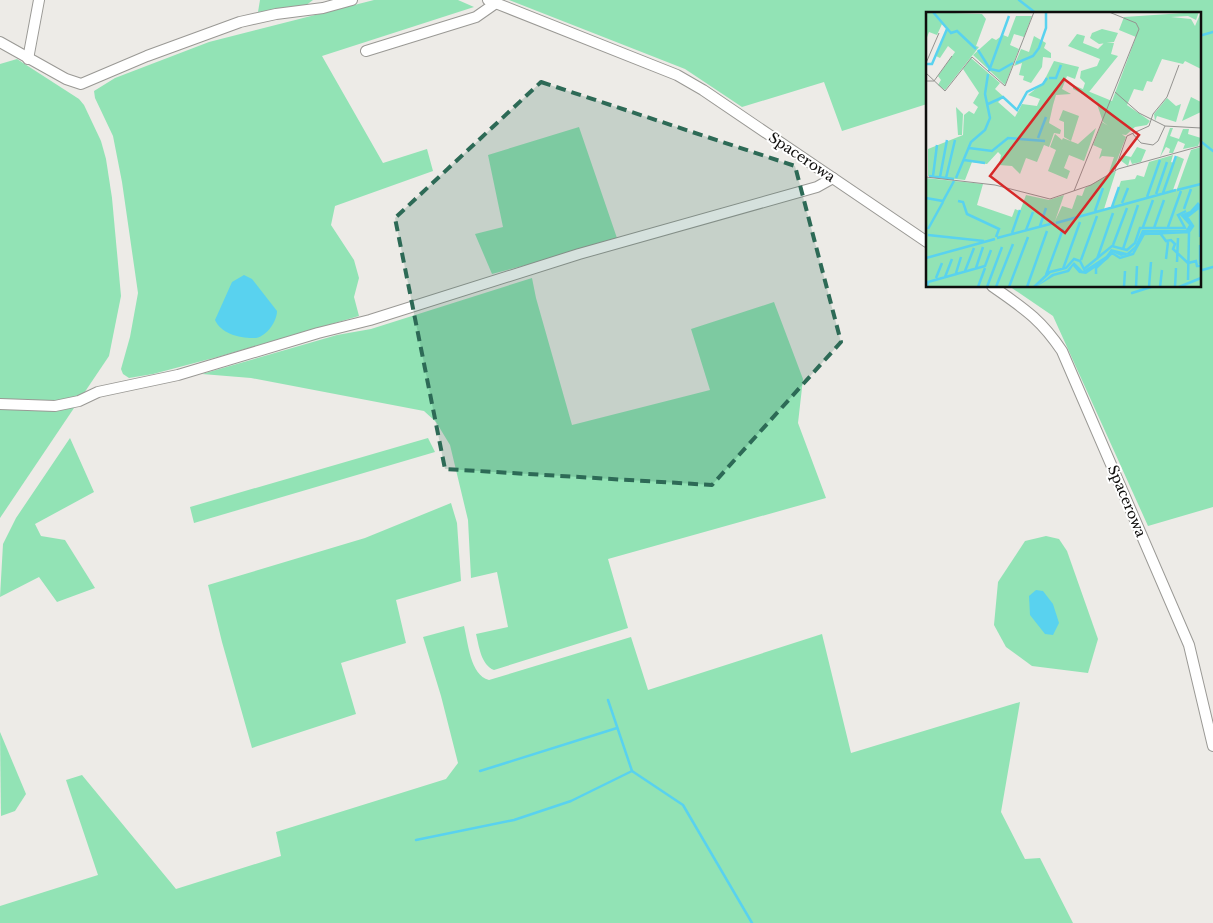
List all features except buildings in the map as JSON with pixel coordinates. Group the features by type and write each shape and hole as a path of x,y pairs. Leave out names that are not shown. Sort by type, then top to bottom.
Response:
{"street":[{"path":"28,59 39,0"},
{"path":"0,42 66,79 81,84 147,56 240,22 276,14 323,8 352,0"},
{"path":"366,51 476,17 492,1"},
{"name":"Spacerowa","path":"492,1 677,75 703,90 926,241"},
{"path":"0,404 55,406 79,401 98,392 178,375 318,333 370,320 579,254 817,187 833,178"},
{"name":"Spacerowa","path":"995,288 1038,320 1050,332 1062,350 1188,645 1213,746"}],"highlighted area":[{"path":"541,82 795,166 841,342 712,485 445,469 395,218"}],"green space":[{"path":"260,0 313,0 305,6 258,12"},
{"path":"374,0 458,0 474,7 322,56 383,163 427,149 433,171 335,206 331,225 354,260 359,278 354,297 359,316 221,356 153,374 129,378 123,374 121,369 130,337 138,293 122,182 113,136 95,98 94,91 115,78 209,42"},
{"path":"509,0 1213,0 1213,507 1148,526 1053,316 1012,288 1200,288 1200,12 926,12 926,104 842,131 824,82 742,107 685,69"},
{"path":"17,59 79,99 84,105 101,141 112,198 121,296 109,356 0,518 0,64"},
{"path":"579,127 618,241 492,274 475,234 503,227 488,155"},
{"path":"532,278 572,425 710,390 691,329 774,302 803,379 798,423 826,498 608,559 628,628 494,670 483,660 476,634 508,627 497,572 471,578 468,520 450,445 436,422 424,411 251,378 202,374 337,335 371,329"},
{"path":"70,438 94,492 35,524 41,536 65,540 95,588 57,602 39,577 0,597 3,544 16,518"},
{"path":"428,438 435,452 194,523 190,507"},
{"path":"451,503 457,523 461,581 396,600 406,643 341,663 356,714 252,748 208,585 365,538"},
{"path":"1046,536 1059,539 1067,551 1098,639 1088,673 1032,666 1006,647 994,625 998,582 1025,541"},
{"path":"464,626 474,665 483,677 489,680 631,637 648,690 822,634 851,753 1020,702 1001,812 1025,859 1040,858 1073,923 0,923 0,906 98,875 66,780 82,775 176,889 281,856 276,832 446,779 458,763 441,696 423,637"},
{"path":"0,732 26,794 15,811 1,816"}],"water":[{"path":"244,275 252,279 277,311 271,328 256,338 232,335 222,329 215,320 232,282"},
{"path":"1036,590 1043,591 1053,604 1059,623 1053,635 1045,634 1030,615 1029,596"}],"waterway":[{"path":"1019,0 1034,12"},
{"path":"1200,36 1213,32"},
{"path":"1200,141 1213,151"},
{"path":"1200,271 1213,267"},
{"path":"1132,293 1148,288"},
{"path":"608,700 632,771 683,805 752,923"},
{"path":"480,771 617,728"},
{"path":"416,840 514,820 571,801 632,771"}]}
